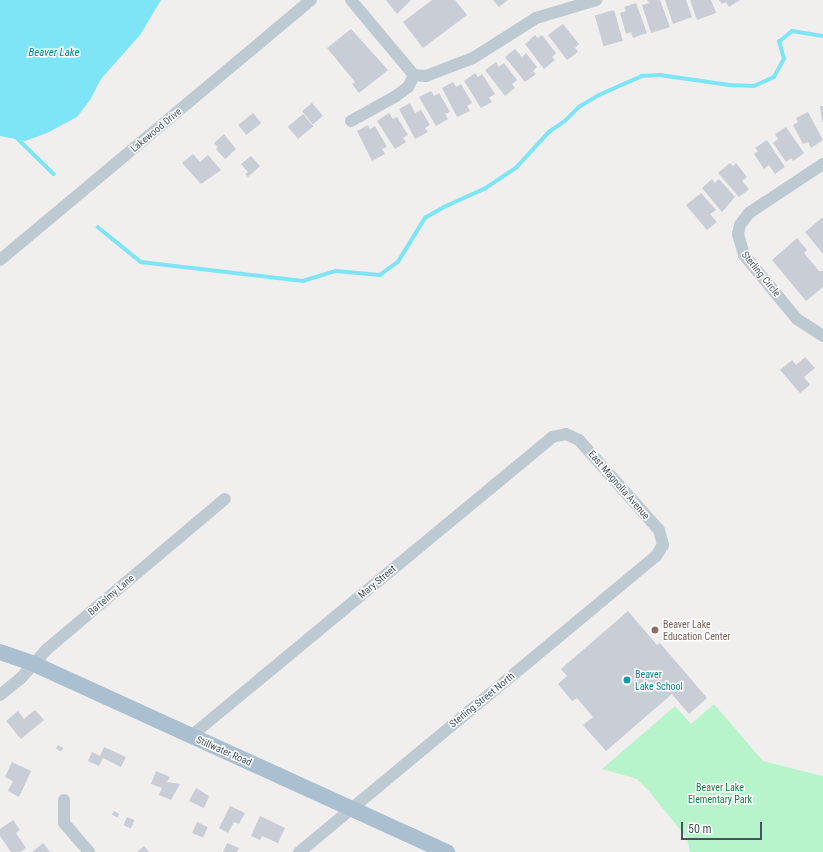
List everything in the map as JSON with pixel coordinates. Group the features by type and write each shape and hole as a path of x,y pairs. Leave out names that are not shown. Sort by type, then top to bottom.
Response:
{"main road":[{"name":"Stillwater Road","path":"0,652 34,664 447,852"}],"street":[{"name":"Lakewood Drive","path":"0,260 311,0"},
{"path":"351,0 414,75 426,76 473,58 536,18 596,0"},
{"path":"350,121 396,96 408,87 414,75"},
{"name":"Sterling Circle","path":"823,164 749,213 740,225 738,234 740,249 747,259 797,319 823,336"},
{"name":"East Magnolia Avenue","path":"566,434 579,440 659,530 663,545"},
{"name":"Mary Street","path":"191,736 552,437 566,434"},
{"name":"Bartelmy Lane","path":"0,695 34,664 46,650 225,499"},
{"name":"Sterling Street North","path":"299,852 656,556 663,545"},
{"path":"64,800 64,823 89,852"}],"green space":[{"name":"Beaver Lake Elementary Park","path":"714,704 763,761 823,776 823,852 690,852 687,838 648,790 637,779 602,769 675,706 691,724"}],"water":[{"name":"Beaver Lake","path":"0,0 161,0 140,35 101,79 90,100 77,117 47,133 25,141 0,136"}],"building":[{"path":"386,0 411,0 397,14"},
{"path":"432,0 455,0 467,15 423,48 403,22"},
{"path":"493,0 508,0 499,7"},
{"path":"647,0 660,0 670,27 651,33 642,5 649,3"},
{"path":"665,0 686,0 692,17 673,24"},
{"path":"690,0 711,0 716,13 697,20"},
{"path":"719,0 740,0 729,7 726,2 722,4"},
{"path":"636,3 647,33 633,38 631,32 626,34 620,13 626,11 624,7"},
{"path":"614,10 623,41 604,46 595,16"},
{"path":"563,24 579,44 575,48 578,52 567,60 548,35"},
{"path":"351,29 388,70 359,93 352,84 355,82 327,48"},
{"path":"535,35 538,38 542,35 556,53 552,57 555,60 544,69 525,44"},
{"path":"515,49 522,57 526,53 537,67 533,71 536,74 525,82 505,57"},
{"path":"496,62 499,67 504,63 517,80 512,84 515,88 505,96 485,70"},
{"path":"475,73 478,77 482,74 495,94 489,98 492,102 481,108 464,81"},
{"path":"453,82 456,87 461,84 472,103 467,106 470,111 457,117 442,88"},
{"path":"431,91 434,96 439,93 450,112 445,114 448,119 436,126 419,97"},
{"path":"312,103 323,116 313,124 302,111"},
{"path":"410,103 415,113 421,110 430,125 425,128 428,132 415,139 399,109"},
{"path":"820,106 823,106 823,122 822,122"},
{"path":"808,112 823,140 811,148 808,142 803,144 793,125 798,122 796,118"},
{"path":"253,113 261,123 246,135 238,125"},
{"path":"389,113 393,119 397,117 408,135 403,138 406,142 395,149 377,121"},
{"path":"303,114 313,126 298,139 288,127"},
{"path":"368,125 370,129 375,126 387,147 382,149 385,154 372,161 357,131"},
{"path":"786,127 804,153 793,161 791,158 786,162 773,143 778,139 775,134"},
{"path":"224,134 236,149 225,159 216,149 218,147 214,143"},
{"path":"767,140 785,167 775,174 769,165 764,169 754,154 758,151 755,148"},
{"path":"193,154 200,162 208,155 221,170 201,184 182,163"},
{"path":"251,156 260,166 248,177 245,174 248,172 241,164"},
{"path":"730,163 733,166 736,163 747,177 742,181 749,189 739,197 718,173"},
{"path":"712,179 715,183 719,179 735,197 722,212 702,188"},
{"path":"701,193 716,210 710,214 717,222 707,230 686,205"},
{"path":"823,217 823,254 805,232"},
{"path":"797,238 807,250 804,253 819,271 823,271 823,287 806,301 772,260"},
{"path":"805,357 815,368 804,377 810,385 800,393 780,370 792,360 796,365"},
{"name":"Beaver Lake School","path":"628,611 657,645 660,643 707,698 689,714 672,694 606,751 583,725 593,717 577,698 572,701 558,684 567,676 561,669"},
{"path":"35,710 44,720 21,739 6,721 18,711 24,719"},
{"path":"58,745 63,748 61,752 56,748"},
{"path":"104,747 126,757 121,767 103,758 99,766 88,761 92,752 100,756"},
{"path":"12,762 31,771 19,797 8,791 13,781 5,777"},
{"path":"156,771 170,777 167,782 180,784 171,800 159,795 162,788 151,784"},
{"path":"196,788 209,796 204,808 189,801"},
{"path":"230,806 245,813 239,824 234,822 228,833 219,828"},
{"path":"114,811 119,814 117,818 112,814"},
{"path":"260,816 285,828 278,843 262,836 260,840 251,836"},
{"path":"127,817 134,820 131,828 123,825"},
{"path":"13,820 20,830 16,833 26,848 20,852 11,852 0,836 0,829"},
{"path":"197,822 208,827 203,838 192,833"},
{"path":"43,843 50,852 32,852"},
{"path":"227,843 239,848 237,852 223,852"},
{"path":"144,846 149,852 137,852"}],"waterway":[{"path":"98,227 141,262 303,281 336,271 380,275 398,262 425,218 444,207 486,188 516,168 549,132 565,121 579,107 599,95 642,76 660,75 729,85 754,86 774,77 784,59 779,42 792,31 823,36"},
{"path":"15,136 54,174"}],"place":[{"name":"Beaver Lake Education Center","path":"655,630"},
{"name":"Beaver Lake School","path":"627,680"}]}
